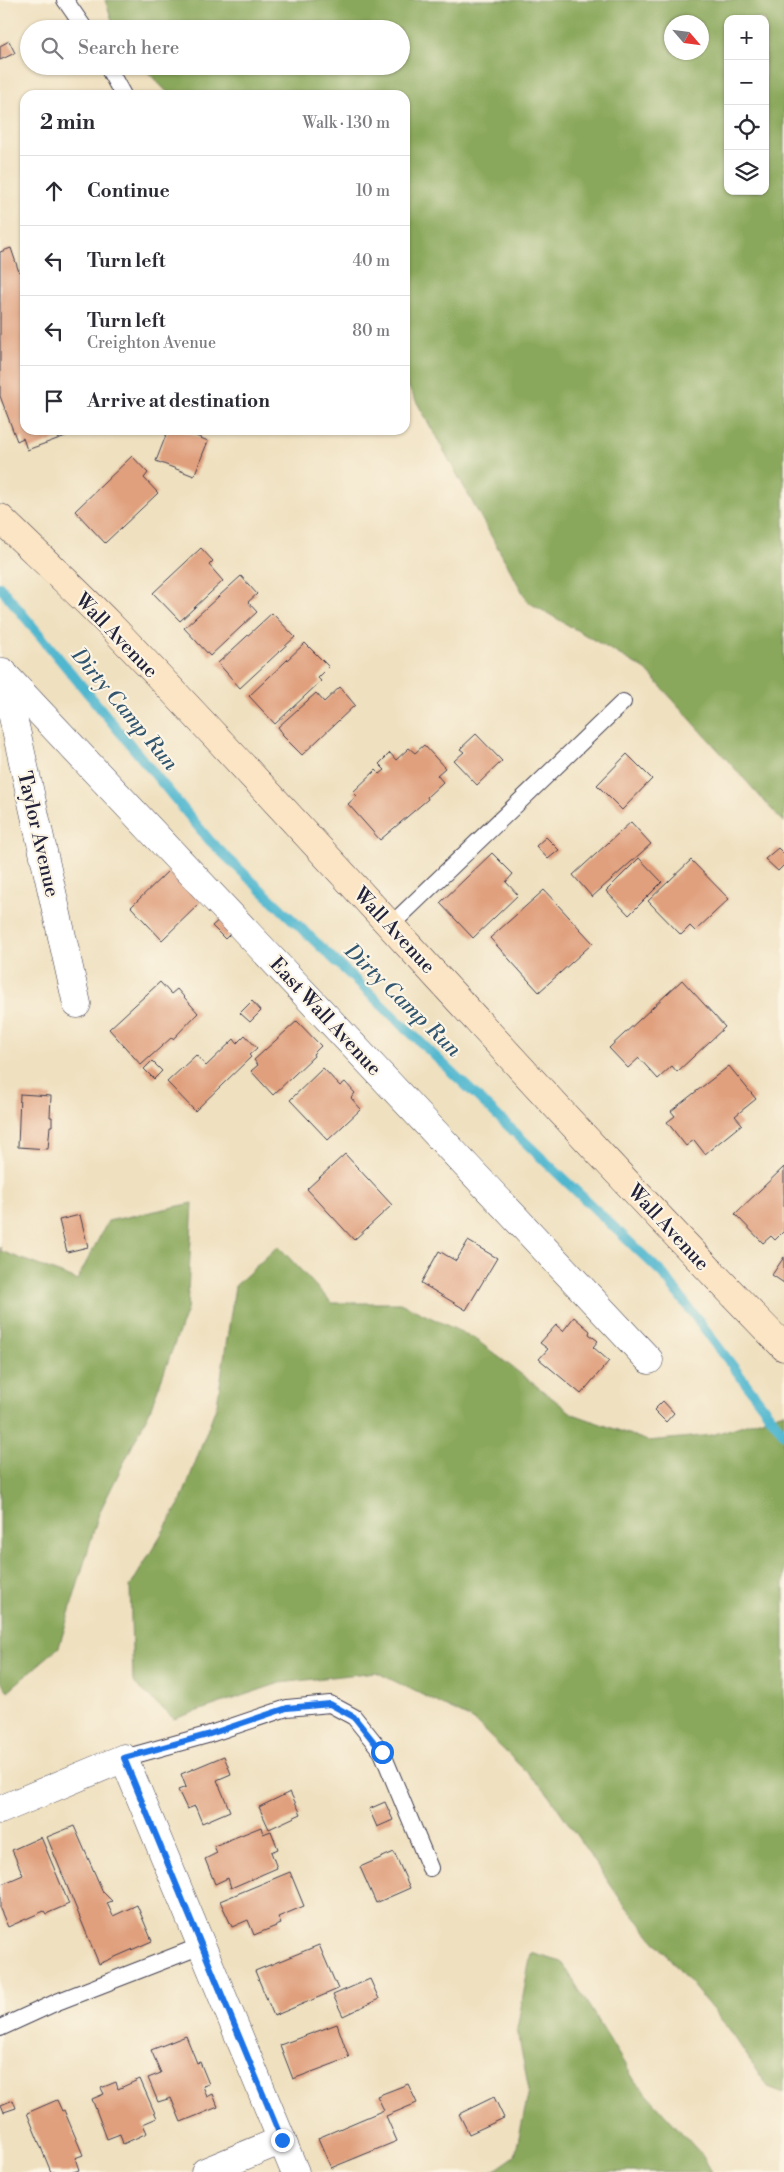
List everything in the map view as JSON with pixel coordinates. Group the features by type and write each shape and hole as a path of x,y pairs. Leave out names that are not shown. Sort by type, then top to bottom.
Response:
{"street":[{"name":"Wall Avenue","path":"0,518 110,625 391,925 704,1265 784,1347"},
{"name":"Taylor Avenue","path":"2,668 77,1004"},
{"name":"East Wall Avenue","path":"2,668 649,1360"},
{"path":"1,1808 124,1758 295,2172"},
{"path":"206,2172 282,2140"}],"lane":[{"path":"64,0 78,20"},
{"path":"112,75 120,90"},
{"path":"391,925 623,702"},
{"path":"124,1758 207,1735 287,1708 330,1704 354,1717 382,1752 430,1868"},
{"path":"0,2028 56,2002 201,1946"}],"green space":[{"path":"105,0 784,0 784,823 646,670 528,602 410,390 410,90 165,90 151,75 410,75 410,20 112,20"},
{"path":"193,1203 187,1310 150,1410 99,1513 59,1647 8,1691 0,1681 0,1247 1,1251 77,1280 108,1221"},
{"path":"278,1246 332,1303 400,1303 474,1338 573,1414 648,1441 712,1435 784,1412 784,2093 768,2087 729,2029 623,1903 546,1791 473,1720 376,1672 280,1683 174,1719 133,1682 130,1587 181,1501 217,1404 235,1286"},
{"path":"531,1953 562,1962 635,2081 702,2155 712,2172 492,2172 515,2156 529,2090 517,2029"}],"building":[{"path":"9,41 15,53 0,60 0,46"},
{"path":"11,248 20,272 20,435 68,435 27,450 23,438 17,441 0,396 0,252"},
{"path":"166,435 193,435 208,441 194,476 156,461"},
{"path":"132,456 148,473 144,478 158,493 105,543 75,511"},
{"path":"201,548 213,561 209,565 223,581 180,621 153,593"},
{"path":"241,576 257,594 248,602 257,612 210,656 184,628"},
{"path":"272,613 295,637 240,688 218,663"},
{"path":"305,643 329,667 318,678 321,681 275,724 249,696"},
{"path":"340,687 355,705 302,755 282,735 278,727 316,693 324,702"},
{"path":"476,734 502,761 477,785 454,761 464,752 460,749"},
{"path":"424,745 445,768 437,775 443,782 427,797 428,799 380,840 348,804 357,796 353,792 376,770 380,774 385,770 379,764 390,753 396,760 409,748 415,753"},
{"path":"627,754 652,779 622,810 597,785"},
{"path":"631,822 651,844 592,897 573,875"},
{"path":"546,837 559,850 548,859 536,846"},
{"path":"778,848 784,854 784,865 778,871 765,859"},
{"path":"492,853 513,874 506,882 518,895 473,938 440,903"},
{"path":"639,858 662,882 629,915 606,891"},
{"path":"691,860 729,899 695,931 690,926 681,935 648,901"},
{"path":"170,869 201,902 162,940 131,907"},
{"path":"544,890 593,943 539,992 490,938"},
{"path":"221,918 233,931 225,939 212,926"},
{"path":"682,980 725,1027 677,1072 672,1066 658,1079 639,1058 628,1068 609,1048"},
{"path":"160,982 171,994 177,989 198,1013 173,1039 171,1038 141,1065 109,1029"},
{"path":"252,1001 261,1011 250,1022 240,1013"},
{"path":"297,1021 321,1046 313,1054 314,1056 273,1095 251,1071 258,1065 254,1060"},
{"path":"245,1035 257,1048 249,1055 251,1057 195,1111 167,1082 196,1055 206,1066 234,1039 237,1043"},
{"path":"152,1061 162,1071 154,1079 144,1069"},
{"path":"729,1066 756,1099 735,1116 742,1124 705,1154 694,1140 686,1146 667,1122 675,1116 671,1111"},
{"path":"323,1068 340,1086 345,1082 355,1093 351,1098 361,1109 328,1140 290,1100"},
{"path":"20,1094 51,1096 50,1117 52,1117 52,1126 50,1126 48,1149 18,1147"},
{"path":"345,1154 392,1205 354,1240 307,1189"},
{"path":"784,1167 784,1231 775,1240 771,1236 763,1243 735,1214"},
{"path":"80,1215 88,1247 67,1252 59,1220"},
{"path":"468,1241 497,1258 466,1310 421,1283 439,1251 456,1261"},
{"path":"784,1257 784,1283 772,1275"},
{"path":"574,1317 598,1341 593,1347 609,1361 581,1394 539,1359 548,1349 540,1343 556,1325 563,1331"},
{"path":"663,1401 674,1413 666,1422 654,1410"},
{"path":"224,1756 231,1774 217,1780 230,1811 202,1823 195,1806 187,1809 178,1790 186,1787 181,1774"},
{"path":"290,1792 301,1814 269,1829 259,1807"},
{"path":"385,1802 393,1820 377,1827 369,1809"},
{"path":"74,1826 103,1892 112,1901 107,1903 113,1916 137,1905 152,1941 99,1964 47,1837"},
{"path":"261,1827 263,1834 271,1831 278,1849 271,1852 277,1868 231,1888 228,1878 215,1884 205,1859 217,1853 214,1846"},
{"path":"41,1837 69,1904 46,1914 44,1911 8,1927 0,1909 0,1885 23,1875 12,1850"},
{"path":"394,1852 410,1888 376,1903 360,1867"},
{"path":"290,1872 304,1906 278,1917 281,1924 254,1935 248,1920 232,1927 220,1901"},
{"path":"319,1945 338,1989 274,2016 255,1971"},
{"path":"370,1979 379,1999 343,2016 333,1995"},
{"path":"337,2024 349,2058 293,2079 280,2045"},
{"path":"186,2036 197,2063 200,2062 209,2084 203,2086 207,2097 213,2094 218,2107 181,2122 171,2098 158,2102 148,2078 161,2073 151,2050"},
{"path":"140,2079 157,2118 143,2124 147,2133 123,2144 120,2134 107,2139 92,2099 104,2094 101,2088 116,2082 118,2089"},
{"path":"408,2084 417,2103 386,2116 397,2141 331,2168 318,2138 384,2110 377,2096"},
{"path":"494,2097 504,2118 469,2134 459,2114"},
{"path":"13,2100 16,2108 4,2112 1,2105"},
{"path":"57,2100 62,2111 64,2110 83,2155 75,2158 79,2170 73,2172 51,2172 27,2113"}],"waterway":[{"name":"Dirty Camp Run","path":"0,587 210,841 663,1274 784,1434"}],"route":[{"path":"282,2140 124,1758 207,1735 287,1708 330,1704 354,1717 382,1752"}]}
